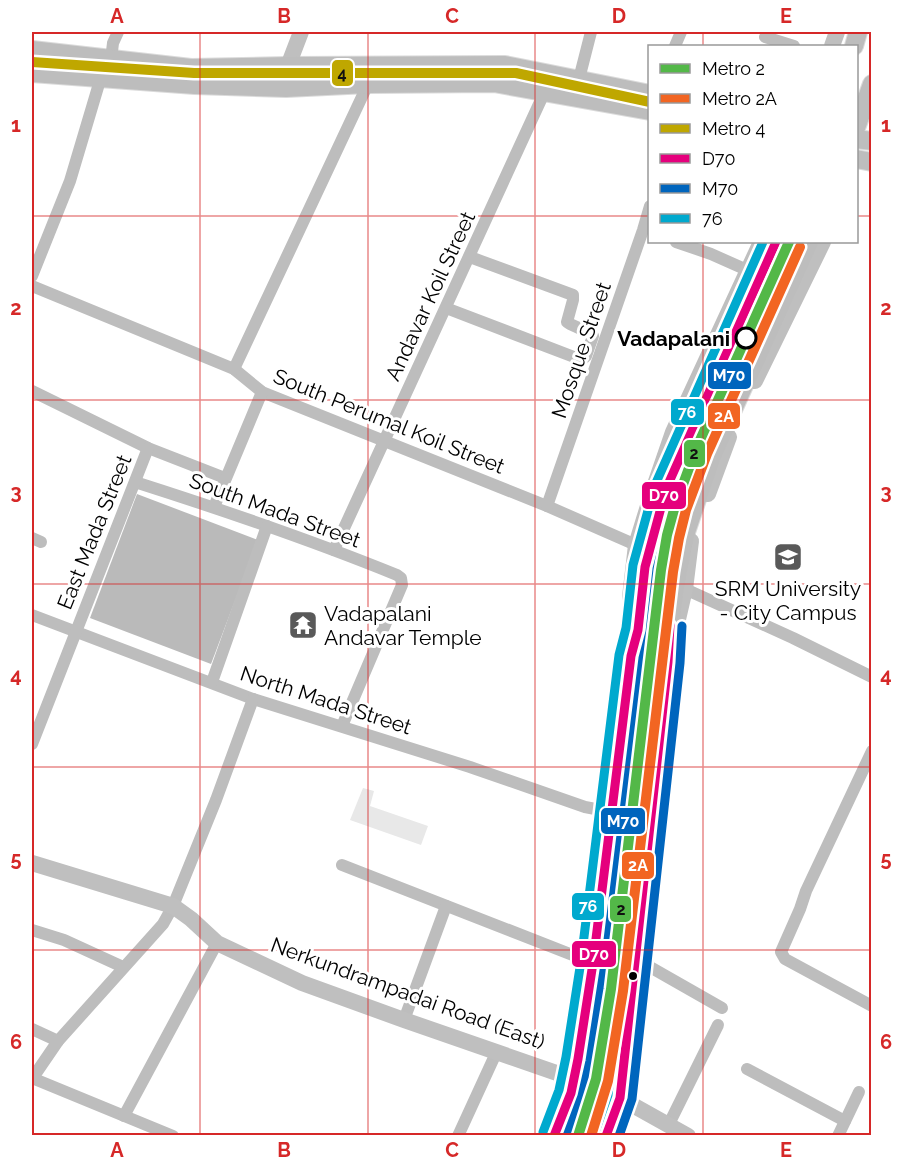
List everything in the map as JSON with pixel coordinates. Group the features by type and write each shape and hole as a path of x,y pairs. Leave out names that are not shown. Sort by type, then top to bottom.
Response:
{"main road":[{"path":"32,50 191,68 505,64 648,94"},
{"path":"32,74 195,85 286,88 368,84 494,83 648,111"},
{"path":"858,122 872,84"},
{"path":"554,1136 571,1093 593,963 631,656 638,630 645,567 666,489 776,243"},
{"path":"606,1136 621,1098 668,662 669,631 685,535 711,458 809,243"}],"street":[{"path":"111,60 113,43 118,32"},
{"path":"286,88 288,66 301,32"},
{"path":"579,79 591,32"},
{"path":"765,37 791,45"},
{"path":"32,276 70,181 101,77"},
{"path":"234,369 368,84"},
{"name":"Andavar Koil Street","path":"334,550 546,92"},
{"path":"861,162 867,139"},
{"name":"Mosque Street","path":"547,506 646,231"},
{"path":"679,243 747,270"},
{"path":"631,656 630,597 636,545 652,493 673,432 760,243"},
{"path":"668,662 686,589 692,538 727,442 823,243"},
{"path":"446,308 574,357 586,356 592,334 567,322 573,295 470,257"},
{"name":"South Perumal Koil Street","path":"32,286 234,369 262,392 547,506 636,545"},
{"path":"32,391 148,448 225,478"},
{"path":"214,507 262,392"},
{"name":"East Mada Street","path":"32,744 148,448"},
{"name":"South Mada Street","path":"135,482 214,507 334,550 401,578 402,585 342,726"},
{"path":"212,682 267,526"},
{"path":"686,589 872,677"},
{"name":"North Mada Street","path":"32,615 253,699 470,767 585,807 611,812"},
{"path":"174,1136 32,1078 58,1041 163,924 173,906 216,800 253,699"},
{"path":"872,752 806,891 781,952 785,959 872,1006"},
{"name":"Nerkundrampadai Road (East)","path":"32,863 173,906 217,943 302,982 574,1079"},
{"path":"342,865 593,963"},
{"path":"404,1020 446,906"},
{"path":"32,930 64,940 123,967"},
{"path":"124,1116 217,943"},
{"path":"636,959 722,1008"},
{"path":"668,1126 718,1025"},
{"path":"32,1029 58,1041"},
{"path":"458,1136 497,1051"},
{"path":"747,1069 845,1121"},
{"path":"838,1136 859,1092"},
{"path":"621,1098 688,1136"}],"shaded area":[{"path":"137,494 258,540 211,664 90,618"},
{"path":"363,788 374,791 370,806 428,826 421,845 350,820"}],"metro line":[{"name":"4","path":"32,62 194,73 516,73 648,102"},
{"name":"2","path":"578,1136 596,1079 611,989 667,535 696,449 789,243"},
{"name":"2A","path":"591,1136 608,1081 623,991 679,538 686,510 707,454 800,247"}],"transit line":[{"name":"76","path":"543,1132 559,1090 566,1057 581,961 619,655 626,628 633,565 655,485 763,243"},
{"name":"D70","path":"554,1136 571,1093 578,1059 593,963 631,656 638,630 645,567 666,489 776,243"},
{"name":"M70","path":"567,1136 582,1096 590,1061 605,964 643,658 650,632 657,569 677,493 787,247"},
{"name":"76","path":"595,1132 608,1095 656,661 658,624"},
{"name":"D70","path":"606,1136 620,1098 668,662 670,625"},
{"name":"M70","path":"619,1136 632,1099 680,663 682,626"}],"place":[{"name":"Vadapalani","path":"746,338"},
{"name":"SRM University - City Campus","path":"788,557"},
{"name":"Vadapalani Andavar Temple","path":"303,625"}]}
